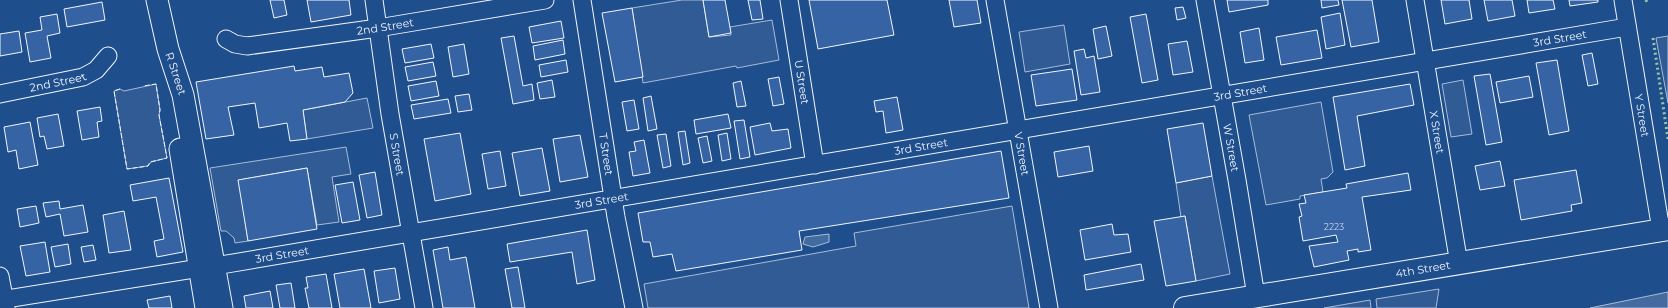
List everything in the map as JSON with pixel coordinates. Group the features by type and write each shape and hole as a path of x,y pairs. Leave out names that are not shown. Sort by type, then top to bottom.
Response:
{"highway":[{"name":"4th Street","path":"1185,308 1380,275 1459,264 1665,230"}],"main road":[{"name":"R Street","path":"158,0 168,49 182,165 208,267 222,308"},
{"name":"R Street","path":"206,308 208,267"}],"street":[{"name":"S Street","path":"374,0 390,114 424,308"},
{"name":"2nd Street","path":"226,39 235,44 247,46 378,28 545,0"},
{"name":"T Street","path":"582,0 614,198 634,308"},
{"name":"U Street","path":"789,0 815,165"},
{"name":"V Street","path":"995,0 1049,308"},
{"name":"W Street","path":"1205,0 1238,180 1256,296"},
{"name":"X Street","path":"1415,0 1459,264"},
{"name":"Y Street","path":"1623,0 1665,230"},
{"name":"3rd Street","path":"3,302 1627,27"},
{"name":"2nd Street","path":"0,94 83,77 96,70 108,56"},
{"path":"0,276 3,302"}],"shaded area":[{"path":"682,0 703,0 709,37 731,35 730,27 772,20 779,60 737,68 736,66 643,83 632,8"},
{"path":"1064,25 1070,64 1025,72 1019,32"},
{"path":"1668,36 1668,103 1656,38"},
{"path":"1463,80 1472,134 1451,137 1442,84"},
{"path":"156,84 160,110 159,115 167,158 151,162 148,166 127,169 114,91 120,89 124,91"},
{"path":"367,98 373,128 307,139 303,110"},
{"path":"1321,102 1333,172 1327,178 1321,179 1323,192 1300,196 1300,199 1266,205 1249,115"},
{"path":"346,147 351,174 332,177 339,222 317,225 307,168 239,180 248,241 235,243 234,238 226,231 221,231 210,168"},
{"path":"1212,176 1230,274 1196,281 1185,216 1181,217 1176,183"},
{"path":"1012,206 1029,308 648,308 644,284 856,246 854,233"},
{"path":"829,234 829,242 813,247 803,244 805,237"},
{"path":"1439,289 1436,308 1377,308 1376,299"},
{"path":"1668,292 1668,308 1590,308"},
{"path":"1370,300 1371,308 1324,308"}],"building":[{"path":"270,0 284,0 287,15 274,18"},
{"path":"307,0 349,0 351,15 311,22"},
{"path":"703,0 725,0 731,33 709,37"},
{"path":"748,0 760,0 763,19 752,20"},
{"path":"809,0 887,0 894,35 818,49"},
{"path":"949,0 977,0 981,23 954,27"},
{"path":"1227,0 1268,0 1268,5 1229,12"},
{"path":"1321,0 1338,0 1339,5 1322,8"},
{"path":"1342,0 1372,0 1379,42 1351,47"},
{"path":"1441,0 1469,0 1472,19 1445,24"},
{"path":"1484,0 1512,0 1515,16 1488,21"},
{"path":"1527,0 1553,0 1555,9 1529,13"},
{"path":"1569,0 1598,0 1598,2 1570,6"},
{"path":"102,2 105,20 67,27 64,9"},
{"path":"1183,7 1186,18 1177,20 1175,8"},
{"path":"632,8 643,77 615,82 602,13"},
{"path":"1340,13 1345,45 1326,49 1321,17"},
{"path":"57,14 60,33 47,36 51,58 30,62 25,33 42,30 40,17"},
{"path":"1146,14 1158,80 1142,83 1130,17"},
{"path":"561,21 564,38 532,43 529,27"},
{"path":"1106,26 1112,56 1098,59 1093,29"},
{"path":"1259,28 1264,60 1245,63 1240,32"},
{"path":"1317,30 1322,58 1281,65 1276,37"},
{"path":"19,31 22,52 0,56 0,34"},
{"path":"514,36 523,86 532,84 534,100 513,104 501,38"},
{"path":"563,40 565,54 535,60 533,46"},
{"path":"1187,41 1193,72 1173,75 1168,44"},
{"path":"431,44 434,58 405,63 402,49"},
{"path":"464,44 469,74 453,77 448,47"},
{"path":"1084,49 1086,58 1094,56 1100,92 1081,95 1074,51"},
{"path":"1592,53 1598,84 1588,86 1582,55"},
{"path":"566,60 568,72 541,77 539,65"},
{"path":"1557,60 1569,131 1549,135 1536,63"},
{"path":"433,62 436,76 408,81 405,67"},
{"path":"294,66 295,71 322,67 324,77 349,73 353,93 345,102 303,110 307,139 290,141 287,123 259,128 255,103 228,107 234,135 206,139 196,82"},
{"path":"1072,69 1077,100 1036,106 1031,75"},
{"path":"1490,74 1502,142 1486,145 1474,76"},
{"path":"1529,76 1533,97 1500,103 1496,82"},
{"path":"779,77 784,104 773,106 768,79"},
{"path":"552,80 555,97 540,99 537,83"},
{"path":"436,81 439,96 411,101 408,86"},
{"path":"741,81 746,106 737,107 733,83"},
{"path":"1410,84 1414,105 1357,116 1365,166 1345,170 1333,97"},
{"path":"469,94 472,110 458,112 455,96"},
{"path":"651,96 657,129 648,131 643,98"},
{"path":"897,97 903,130 886,133 883,111 876,112 874,101"},
{"path":"448,99 451,113 414,119 411,105"},
{"path":"634,100 639,129 627,131 622,102"},
{"path":"100,107 102,121 97,122 99,137 82,140 77,111"},
{"path":"58,114 64,146 47,149 44,136 40,137 37,118"},
{"path":"728,114 731,128 696,134 694,120"},
{"path":"744,120 750,157 740,159 734,121"},
{"path":"30,122 38,165 19,169 16,150 8,152 4,127"},
{"path":"770,123 772,131 788,129 791,148 755,155 750,127"},
{"path":"1203,123 1212,176 1176,183 1167,129"},
{"path":"685,131 690,163 683,165 678,132"},
{"path":"460,133 471,194 435,201 424,139"},
{"path":"727,133 731,159 722,161 718,135"},
{"path":"666,134 671,166 663,168 657,135"},
{"path":"580,135 588,177 560,182 553,139"},
{"path":"707,136 712,161 703,163 698,138"},
{"path":"644,140 650,173 633,176 629,152 636,151 634,142"},
{"path":"1089,146 1093,171 1058,177 1054,152"},
{"path":"542,148 550,191 520,196 512,153"},
{"path":"500,151 506,186 488,189 482,154"},
{"path":"1001,151 1009,198 799,231 802,250 676,271 672,254 653,257 650,242 643,242 638,213"},
{"path":"1500,161 1505,186 1480,190 1475,166"},
{"path":"307,168 317,229 248,241 238,180"},
{"path":"1576,170 1582,203 1571,205 1572,211 1521,220 1514,180"},
{"path":"375,172 382,215 367,218 359,175"},
{"path":"1408,173 1411,190 1362,197 1371,250 1358,252 1358,249 1347,251 1349,260 1314,267 1309,246 1338,242 1336,235 1303,241 1299,217 1302,216 1299,204 1306,203 1304,195 1347,188 1346,184"},
{"path":"169,178 183,252 157,257 154,241 164,239 156,197 133,201 130,185"},
{"path":"353,182 360,220 342,223 335,185"},
{"path":"59,201 60,209 83,205 88,232 64,236 60,214 46,217 43,203"},
{"path":"36,206 39,223 20,227 17,209"},
{"path":"124,211 131,250 109,253 103,215"},
{"path":"1185,216 1196,281 1166,286 1154,221"},
{"path":"1112,224 1114,235 1128,234 1131,252 1085,260 1080,230"},
{"path":"587,230 595,280 577,284 572,252 510,262 507,244"},
{"path":"45,242 50,272 26,276 20,246"},
{"path":"68,244 71,264 55,267 51,247"},
{"path":"93,245 96,260 84,262 81,247"},
{"path":"448,247 450,260 466,257 475,308 443,308 433,250"},
{"path":"1141,264 1144,280 1086,290 1084,275"},
{"path":"518,267 525,308 512,308 505,269"},
{"path":"395,268 400,299 379,303 374,271"},
{"path":"364,269 371,308 340,308 334,274"},
{"path":"326,274 332,308 309,308 305,288 308,288 306,277"},
{"path":"291,283 295,308 280,308 276,285"},
{"path":"270,291 273,308 246,308 244,296"},
{"path":"170,296 172,308 149,308 147,300"}],"hedge":[{"path":"1653,38 1668,139"}],"fence":[{"path":"120,89 114,91 127,169 148,166 150,162 167,158 159,115 160,110 156,84 143,86"}]}
